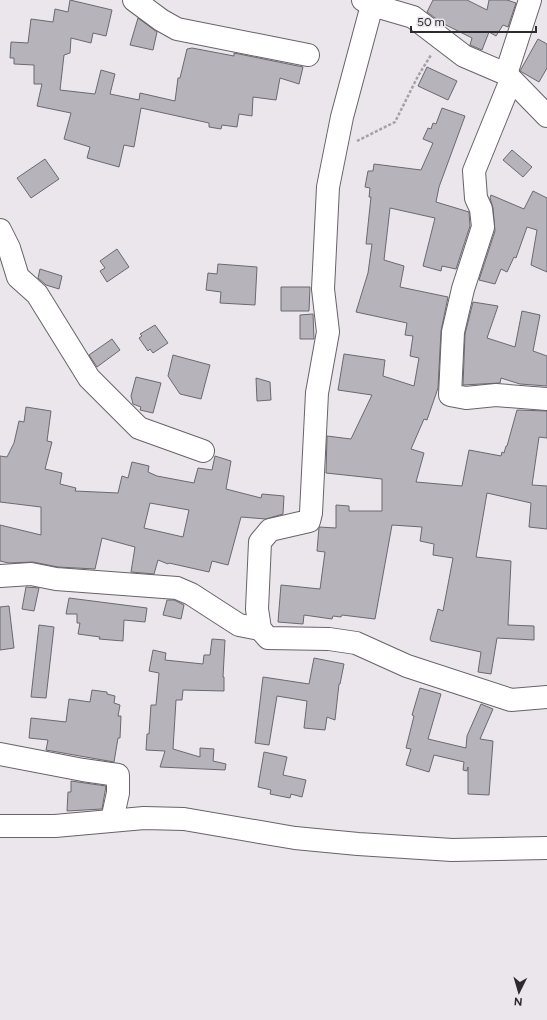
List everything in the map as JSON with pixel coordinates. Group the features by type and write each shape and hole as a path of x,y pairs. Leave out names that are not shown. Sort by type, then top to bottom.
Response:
{"street":[{"path":"134,0 161,20 177,29 308,55"},
{"path":"530,0 508,77 474,171 476,198 481,209 483,227 463,289 453,332 450,395 466,398 496,395 547,399"},
{"path":"547,116 508,77 464,56 413,17 368,2 328,187 323,289 328,332 318,394 312,513 309,521 270,530 260,542 257,609 260,629 268,638 329,639 356,643 407,666 511,700 547,697"},
{"path":"0,230 18,277 37,294 89,378 139,428 203,451"},
{"path":"0,576 31,574 56,578 177,588 191,594 239,625 260,629"},
{"path":"0,754 83,770 118,775 118,793 112,820"},
{"path":"0,826 55,826 144,818 184,819 294,838 358,844 452,850 547,848"}],"path":[{"path":"336,150 395,122 418,76 440,39"}],"building":[{"path":"70,0 112,10 106,36 93,33 91,43 71,38 70,53 64,55 60,90 95,94 101,70 115,74 110,94 139,100 140,93 175,101 178,78 180,78 187,49 192,48 234,56 234,53 303,67 299,84 280,78 276,100 253,97 252,116 239,114 237,127 222,125 221,129 209,127 209,123 141,108 134,147 124,145 119,167 87,158 90,147 64,139 71,113 37,106 42,84 34,84 34,65 14,64 14,58 10,58 11,42 28,43 31,19 53,22 55,9 68,12"},
{"path":"433,0 467,0 487,10 489,0 507,0 516,3 508,27 503,25 496,36 489,32 482,50 470,45 472,38 442,23 427,12"},
{"path":"138,18 157,32 153,50 130,45"},
{"path":"538,39 547,44 547,68 539,82 520,71"},
{"path":"427,67 457,81 448,100 418,86"},
{"path":"442,108 465,116 439,187 436,202 469,212 470,226 456,269 442,266 441,271 423,266 435,218 390,208 384,260 404,266 400,287 448,297 441,331 438,388 427,420 424,419 411,449 424,453 416,482 462,486 469,450 501,456 502,452 504,453 507,446 517,410 547,411 547,438 539,437 532,485 547,486 547,529 529,527 531,503 487,493 476,557 511,561 508,625 534,626 534,640 497,638 491,674 478,672 481,652 431,641 430,639 438,609 443,611 453,558 433,555 434,544 420,541 422,527 392,525 375,619 342,615 341,617 333,616 332,619 304,615 303,624 278,622 281,585 320,589 325,552 317,551 319,527 336,528 336,505 349,506 349,511 382,511 382,479 326,473 327,436 351,439 372,395 338,390 344,354 385,360 383,376 414,386 419,358 410,356 413,336 405,335 407,323 356,312 368,273 372,244 366,244 371,197 369,197 370,188 365,187 368,171 373,171 374,164 421,170 433,143 423,139 428,128 431,129 433,123 436,124"},
{"path":"512,150 532,167 523,177 503,160"},
{"path":"45,159 59,179 31,198 17,178"},
{"path":"533,191 547,198 547,272 531,265 537,230 527,227 516,258 514,257 507,272 501,269 495,284 479,280 495,231 493,208 490,198 491,195 524,209"},
{"path":"117,249 129,267 107,282 100,271 105,268 100,261"},
{"path":"218,264 257,267 255,305 220,303 221,292 206,290 208,273 217,274"},
{"path":"40,269 62,276 59,289 46,285 38,278"},
{"path":"281,287 310,287 309,311 281,311"},
{"path":"473,302 498,306 487,338 515,347 522,311 540,315 533,351 547,356 547,386 520,384 501,378 500,383 463,385 465,334"},
{"path":"313,314 314,339 300,339 300,315"},
{"path":"155,325 168,343 153,353 150,349 148,351 139,338 142,336 140,334"},
{"path":"112,339 120,350 97,367 89,355"},
{"path":"173,355 210,365 201,399 180,394 168,376"},
{"path":"136,377 161,383 153,413 140,410 141,407 133,404 131,396"},
{"path":"256,378 270,382 271,400 257,401"},
{"path":"26,407 51,411 47,441 52,442 45,469 62,473 60,484 76,488 75,491 118,493 122,476 128,478 132,462 149,466 148,472 157,476 194,483 198,468 212,470 215,456 231,461 226,489 261,498 262,494 284,496 283,514 266,519 241,517 228,565 212,561 209,572 168,564 158,560 154,574 131,572 135,547 102,538 95,569 58,567 33,562 9,563 0,561 0,525 41,535 41,507 0,502 0,456 7,457 14,443 19,421 24,422","holes":["150,503 189,510 183,537 144,528"]},
{"path":"26,587 39,588 34,611 22,609"},
{"path":"69,598 147,608 145,622 124,620 123,641 99,639 100,637 78,634 80,623 77,623 77,614 66,614"},
{"path":"167,600 174,600 184,605 181,619 163,615"},
{"path":"9,606 14,648 0,650 0,607"},
{"path":"39,625 54,627 46,698 31,697"},
{"path":"212,639 225,640 223,677 224,691 183,690 182,700 176,700 173,749 200,757 200,748 214,749 213,761 226,764 225,770 160,767 165,751 146,750 147,734 149,734 151,705 156,705 159,673 149,671 153,650 166,653 165,660 203,664 204,655 210,655"},
{"path":"314,658 344,664 339,684 335,720 327,717 325,730 304,728 307,701 277,696 269,745 255,743 263,677 309,684"},
{"path":"420,688 441,694 428,739 466,748 467,736 481,704 493,709 480,739 493,741 489,795 468,794 468,767 467,771 463,770 464,762 434,755 429,772 406,765 411,749 406,748 414,716 412,715"},
{"path":"92,690 107,692 107,694 115,696 114,703 120,705 118,716 121,716 120,738 118,738 114,762 46,750 48,740 29,738 31,718 66,722 69,699 90,702"},
{"path":"264,752 287,757 283,775 306,780 302,797 291,794 290,798 270,794 271,790 258,787"},
{"path":"71,781 106,786 102,809 67,811 68,792 71,792"}]}
